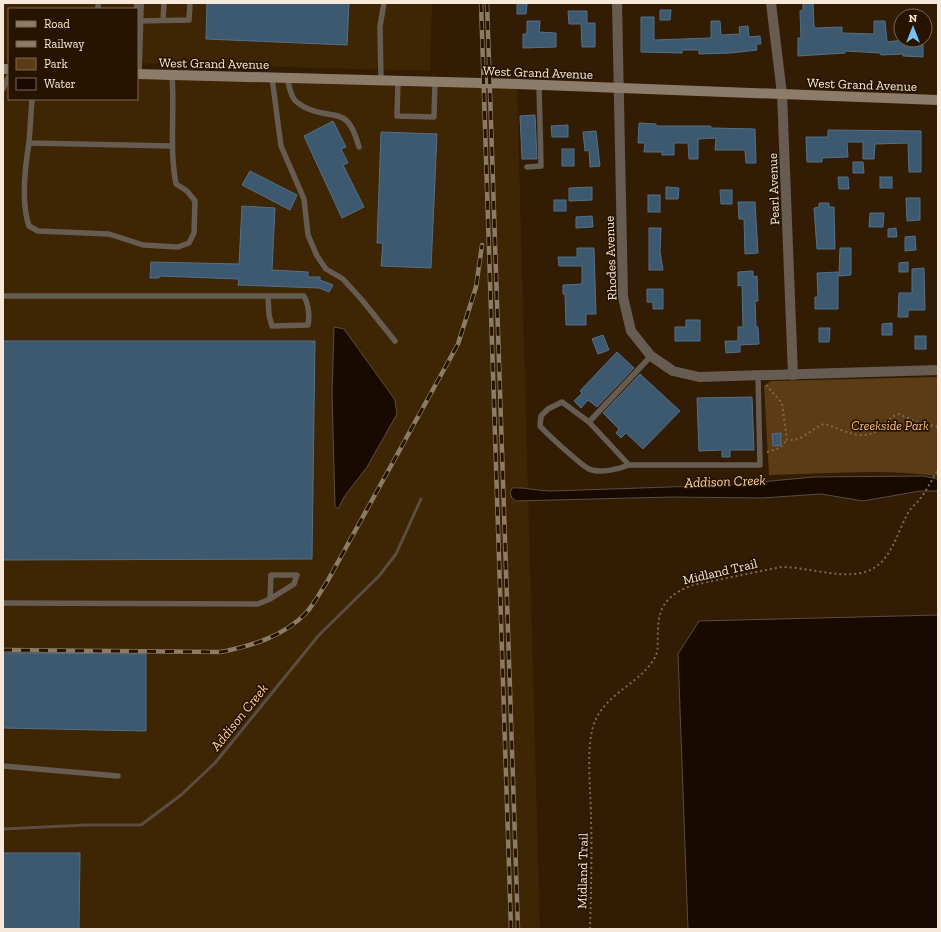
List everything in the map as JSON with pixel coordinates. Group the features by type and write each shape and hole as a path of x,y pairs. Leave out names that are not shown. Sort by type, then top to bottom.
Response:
{"main road":[{"name":"West Grand Avenue","path":"138,74 539,85 938,100"}],"street":[{"path":"138,3 138,21"},
{"name":"Rhodes Avenue","path":"616,3 623,297 632,331 651,356 673,371 699,377 758,380 793,375 938,370"},
{"name":"Pearl Avenue","path":"771,3 782,94 793,375"}],"lane":[{"path":"163,20 164,3"},
{"path":"138,21 189,20 190,3"},
{"path":"381,80 380,26 384,3"},
{"path":"32,100 29,143 25,165 25,216 29,226 38,231 109,234 143,245 178,247 189,243 194,233 195,201 187,191 176,184 172,162 172,75"},
{"path":"3,89 8,78"},
{"path":"272,78 282,146 304,199 308,235 317,256 326,269 343,279 395,341"},
{"path":"287,78 294,99 300,105 309,109 340,116 349,122 355,132 359,147"},
{"path":"398,81 397,116 434,117 434,82"},
{"path":"527,167 541,166 539,85"},
{"path":"29,143 172,146"},
{"path":"3,296 268,296 304,296 308,305 308,325 272,326 269,315 268,296"},
{"path":"589,422 651,356"},
{"path":"628,465 589,422 562,402 548,409 541,416 540,426 546,434 589,470 616,470 628,465 760,465 758,380"},
{"path":"3,603 258,604 270,599 294,584 297,575 271,575 270,599"},
{"path":"3,766 118,776"}],"path":[{"path":"758,380 765,384 782,403 787,440 780,448 760,454"},
{"path":"787,440 792,441 804,437 824,424 852,435 865,435 877,431 892,416 899,414 914,421 938,427"},
{"name":"Midland Trail","path":"590,929 592,837 590,740 594,722 603,706 648,668 656,655 659,618 663,607 670,596 693,584 781,567 795,567 845,574 861,573 875,567 886,558 893,547 906,515 925,493 938,470"}],"shaded area":[{"path":"3,3 432,3 430,71 138,63 138,8 8,8 8,60 3,60"},
{"path":"3,68 8,68 8,100 138,100 138,73 517,87 540,929 3,929"}],"green space":[{"name":"Creekside Park","path":"938,377 938,476 896,472 769,475 764,386 771,381"}],"water":[{"path":"334,327 344,329 395,400 397,414 367,467 344,497 338,509 335,506 332,393"},
{"path":"923,476 938,479 938,491 920,491 863,501 821,494 762,498 672,497 516,501 512,498 510,493 512,488 552,491 728,485 814,477"},
{"path":"938,615 938,929 688,929 678,654 699,621"}],"building":[{"path":"207,3 349,3 347,45 206,39"},
{"path":"517,3 527,4 526,14 517,14"},
{"path":"803,3 813,3 814,26 816,28 842,27 842,33 874,34 874,21 885,21 887,42 893,41 893,48 923,48 923,57 903,56 903,54 881,55 880,53 845,51 845,53 798,56 798,38 801,38 800,11 803,10"},
{"path":"660,10 671,10 670,20 660,20"},
{"path":"568,11 587,11 587,23 595,23 595,47 582,47 581,24 569,24"},
{"path":"641,17 654,17 654,40 711,38 711,21 720,21 721,35 740,34 739,27 748,26 749,37 760,36 761,44 756,44 757,50 730,53 699,54 699,50 682,50 682,53 641,52"},
{"path":"527,21 540,21 539,32 556,33 556,47 523,48 523,34 527,34"},
{"path":"535,115 537,159 522,159 520,116"},
{"path":"333,121 346,147 341,149 348,163 343,165 364,207 342,218 304,136"},
{"path":"639,123 656,124 656,126 711,126 711,128 755,129 756,163 746,163 745,150 715,150 716,138 698,139 698,159 689,159 688,143 674,143 674,155 662,155 662,152 644,152 645,143 638,143"},
{"path":"568,125 568,137 552,137 551,126"},
{"path":"828,130 921,131 921,172 909,172 908,143 875,144 874,159 863,159 863,142 847,142 848,157 822,158 822,162 807,162 806,137 828,137"},
{"path":"596,131 600,166 590,167 589,150 585,151 583,132"},
{"path":"381,132 437,134 431,268 381,266 383,243 377,243"},
{"path":"562,149 574,149 574,166 562,166"},
{"path":"853,162 863,162 864,173 853,173"},
{"path":"250,171 297,195 290,210 242,185"},
{"path":"838,177 848,177 849,189 839,189"},
{"path":"880,177 892,177 892,188 880,188"},
{"path":"592,187 592,200 569,201 569,188"},
{"path":"666,187 679,188 678,199 666,199"},
{"path":"720,190 732,190 732,204 721,204"},
{"path":"648,195 660,195 660,212 648,212"},
{"path":"906,198 920,198 920,220 907,221"},
{"path":"554,200 566,200 566,211 554,211"},
{"path":"738,202 755,202 758,253 745,254 744,219 739,219"},
{"path":"819,203 829,203 829,207 834,207 835,249 817,249 814,208 819,207"},
{"path":"242,206 275,208 272,270 308,272 308,277 320,277 320,280 333,285 329,292 319,288 238,285 239,279 159,276 159,278 150,278 151,262 239,264"},
{"path":"870,213 884,213 883,227 869,227"},
{"path":"592,216 593,227 576,228 576,217"},
{"path":"649,228 661,228 660,252 663,270 649,270"},
{"path":"896,228 897,237 888,237 888,229"},
{"path":"915,236 916,250 905,251 905,237"},
{"path":"577,248 594,248 596,314 586,314 586,325 566,325 565,294 563,294 563,285 582,284 582,266 559,266 558,257 577,257"},
{"path":"840,248 851,248 851,275 839,276"},
{"path":"908,262 908,272 899,272 899,263"},
{"path":"924,268 925,310 908,310 908,317 898,317 899,293 912,293 912,269"},
{"path":"753,271 753,277 757,276 758,301 755,301 756,327 758,327 759,344 740,345 740,352 726,353 725,341 738,341 738,327 743,327 742,285 738,286 738,272"},
{"path":"838,272 838,309 815,309 815,297 818,297 817,273"},
{"path":"647,289 663,289 663,309 653,309 653,302 647,302"},
{"path":"686,320 700,320 700,341 675,341 675,327 686,327"},
{"path":"892,323 892,335 882,335 882,324"},
{"path":"819,328 830,328 829,342 819,342"},
{"path":"603,335 609,350 598,354 592,339"},
{"path":"915,336 926,336 926,349 915,349"},
{"path":"3,341 315,341 312,559 3,560"},
{"path":"617,352 634,368 597,407 588,400 581,408 574,401 582,393 580,391"},
{"path":"640,374 680,411 643,449 626,433 621,438 616,433 619,429 603,413"},
{"path":"752,397 754,450 730,450 730,457 722,457 722,450 699,451 697,398"},
{"path":"781,433 781,445 773,446 772,434"},
{"path":"3,653 146,654 146,731 3,728"},
{"path":"3,853 80,853 79,929 3,929"}],"waterway":[{"name":"Addison Creek","path":"3,829 86,825 141,825 181,795 215,763 319,635 379,576 396,554 421,499"}],"railway":[{"path":"481,3 511,929"},
{"path":"487,3 518,929"},
{"path":"3,650 221,652 244,647 267,639 278,634 297,621 306,613 327,582 458,344 476,287 482,245"}]}
